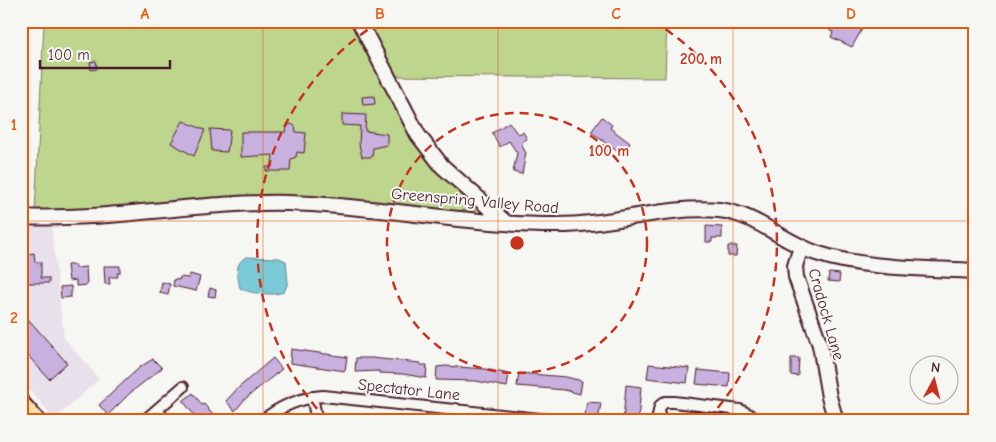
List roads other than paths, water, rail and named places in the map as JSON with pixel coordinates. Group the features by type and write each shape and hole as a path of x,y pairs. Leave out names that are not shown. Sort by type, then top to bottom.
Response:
{"main road":[{"path":"359,21 418,135 442,166 506,222"},
{"name":"Greenspring Valley Road","path":"21,217 97,217 231,204 279,203 354,207 506,222 569,225 677,211 718,210 747,217 801,247 845,260 975,271"},
{"name":"Cradock Lane","path":"801,247 795,266 796,277 820,345 829,397 836,421"},
{"path":"21,403 37,421"}],"street":[{"path":"144,421 183,387"},
{"name":"Spectator Lane","path":"262,421 288,404 312,397 335,396 559,420"},
{"path":"312,397 317,421"},
{"path":"657,421 660,406 665,402 674,402 745,412 754,421"},
{"path":"455,421 456,409"},
{"path":"157,410 166,421"}],"water":[{"path":"246,257 279,258 286,261 288,283 284,292 262,294 240,288 238,267 239,263"}]}
